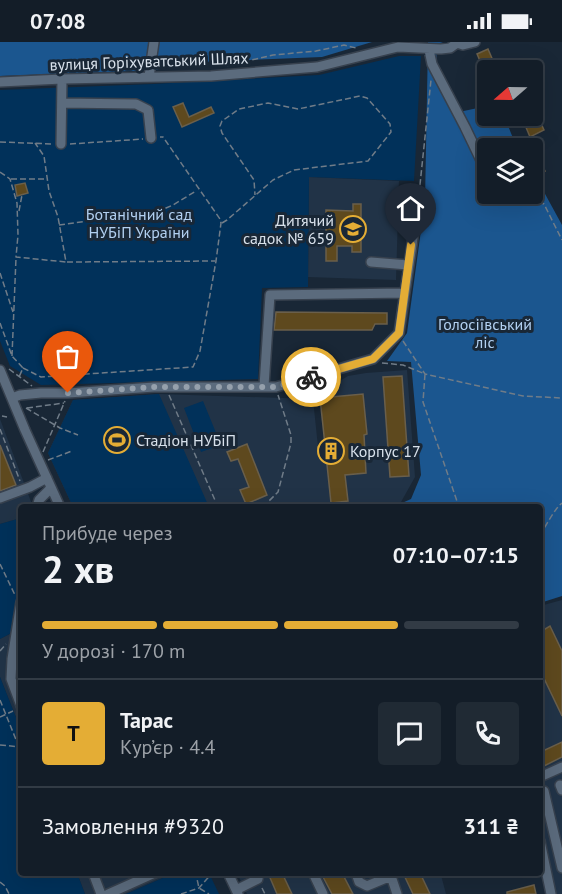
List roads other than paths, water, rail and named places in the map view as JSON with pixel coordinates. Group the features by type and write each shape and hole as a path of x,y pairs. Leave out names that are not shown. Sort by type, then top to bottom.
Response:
{"street":[{"path":"149,77 154,42"},
{"name":"вулиця Горіхуватський Шлях","path":"0,82 211,76 317,67 398,47 429,50 450,48 457,43 464,45 475,42"},
{"path":"429,50 432,64 477,147"},
{"path":"61,144 62,79"},
{"path":"62,103 136,104 148,110 150,138"},
{"path":"12,398 41,393 154,387 276,387 373,359 399,333 418,204"},
{"path":"371,262 408,265"},
{"path":"264,386 270,295 404,293"},
{"path":"4,370 12,398 59,504"},
{"path":"0,498 47,478"},
{"path":"38,504 51,488"},
{"path":"17,709 11,679 18,599"},
{"path":"543,776 562,767"},
{"path":"544,791 562,868"},
{"path":"543,855 551,894"},
{"path":"94,876 101,894"},
{"path":"108,894 148,876"},
{"path":"229,876 237,892 258,879 258,876"},
{"path":"314,876 323,894"},
{"path":"357,876 359,882 367,886 389,876"},
{"path":"391,876 397,894"}],"place":[{"name":"Дитячий садок № 659","path":"353,229"},
{"name":"Стадіон НУБіП","path":"117,440"},
{"name":"Корпус 17","path":"331,451"}],"park label":[{"name":"Ботанічний сад НУБіП України","path":"139,223"},
{"name":"Голосіївський ліс","path":"485,333"}]}
